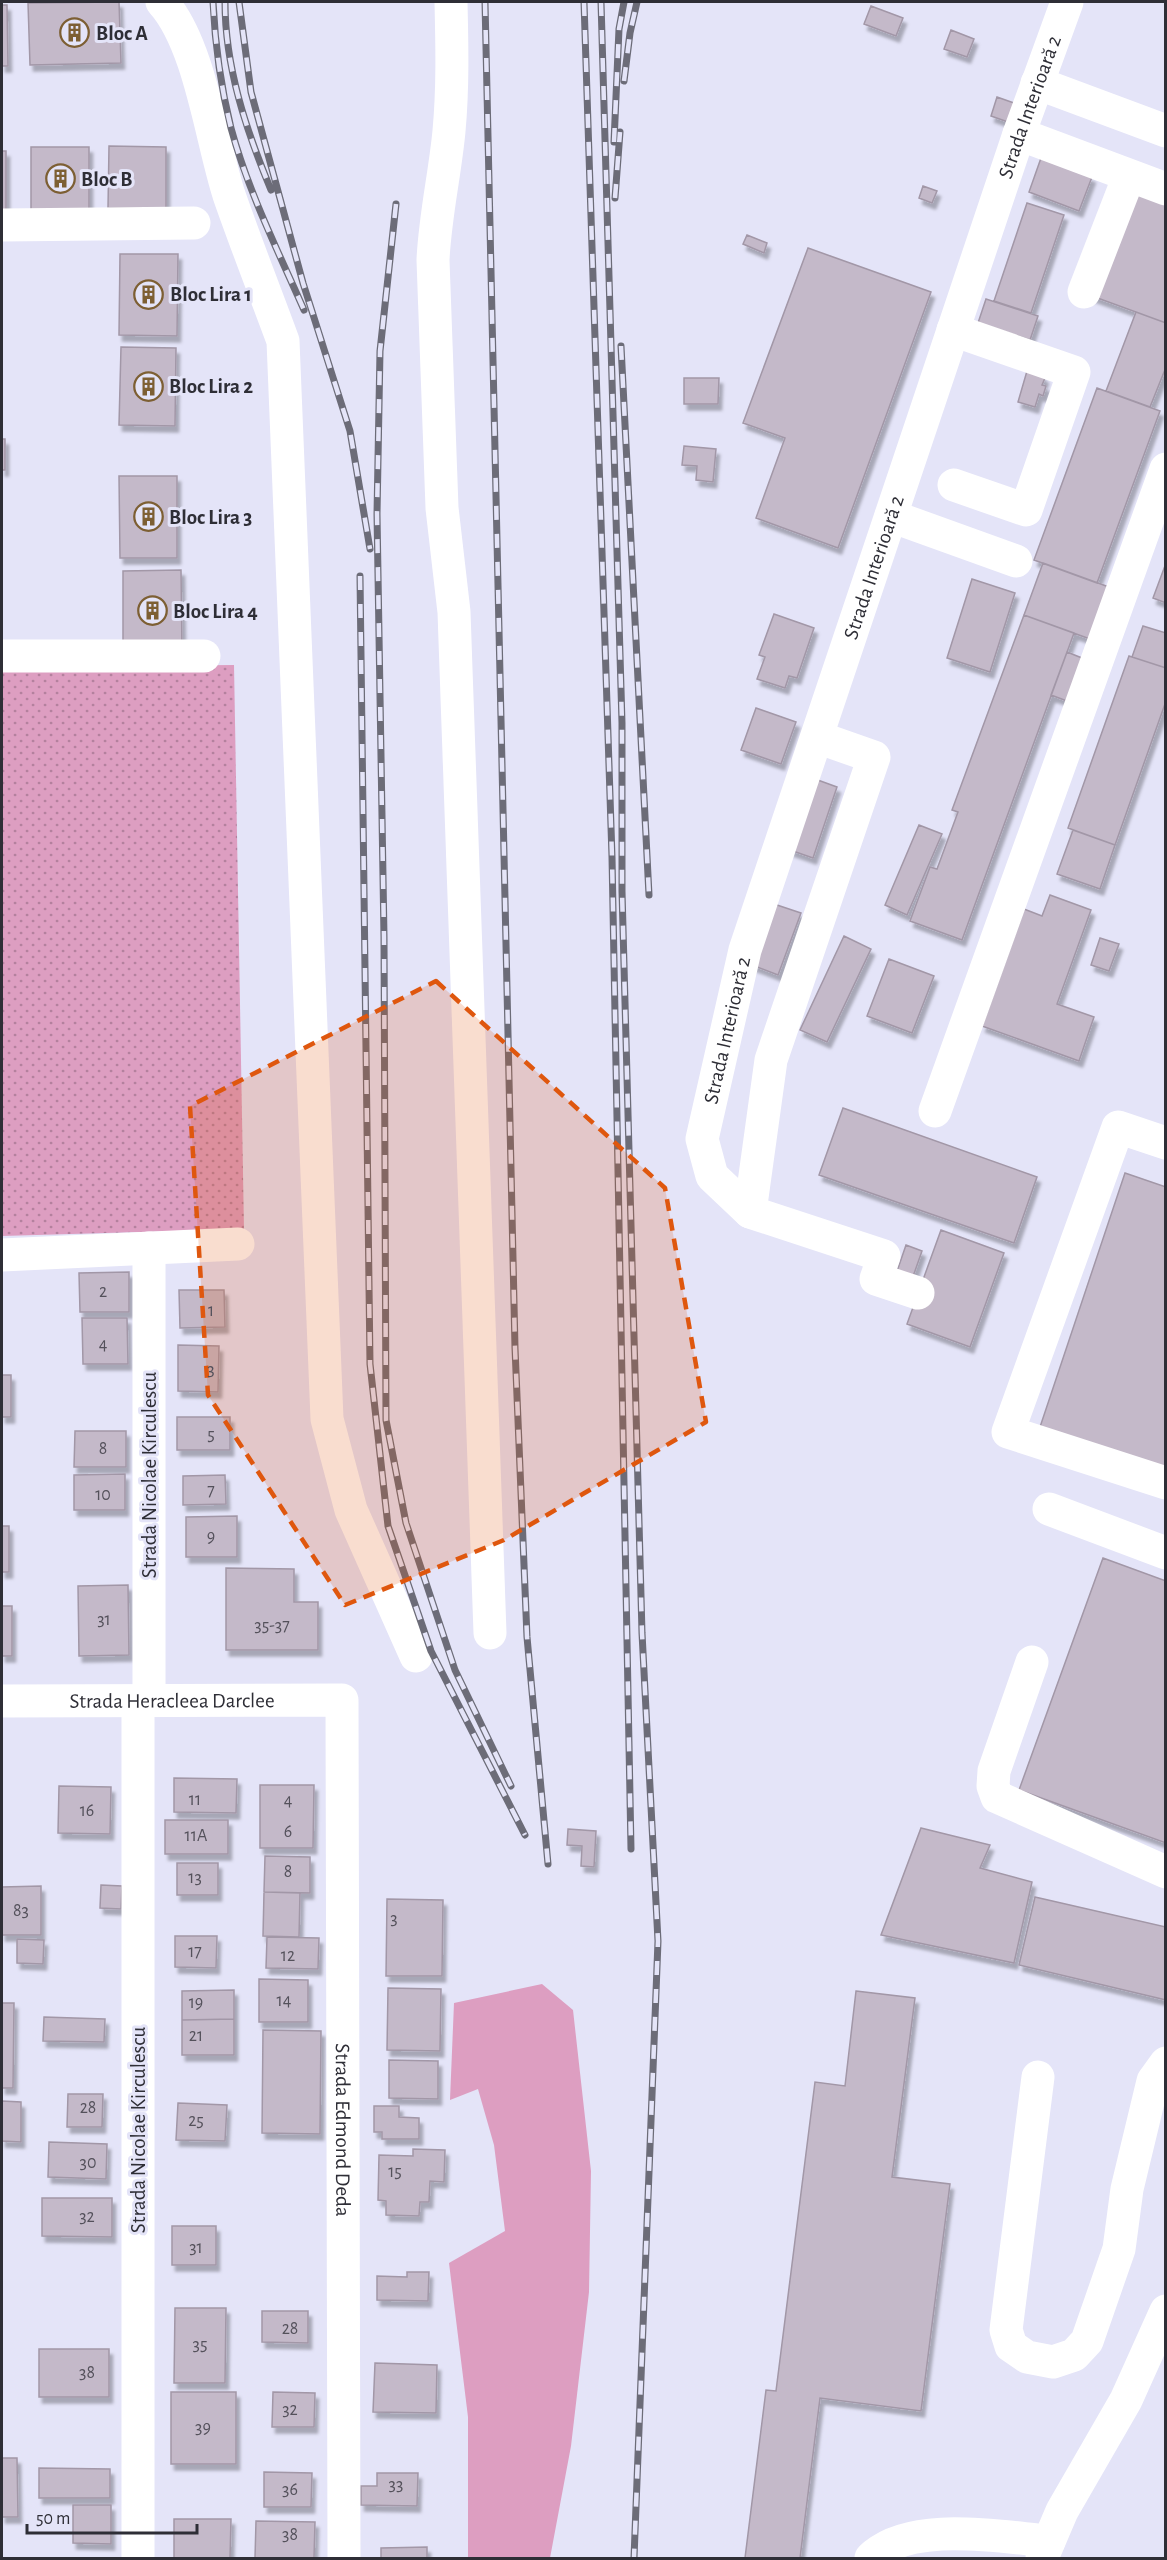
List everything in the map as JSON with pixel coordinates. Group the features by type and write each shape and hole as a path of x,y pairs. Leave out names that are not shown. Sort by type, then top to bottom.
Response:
{"street":[{"path":"162,2 172,12 186,39 229,194 283,341 327,1419 351,1510 416,1656"},
{"path":"451,2 453,65 449,133 435,229 433,260 442,508 454,612 490,1633"},
{"name":"Strada Interioară 2","path":"750,1212 712,1176 702,1139 745,950 1019,135 1067,2"},
{"path":"1037,83 1166,131"},
{"path":"1019,135 1166,189"},
{"path":"1084,292 1129,176"},
{"path":"2,225 194,223"},
{"path":"953,330 1074,372 1026,510 954,485"},
{"path":"935,1111 1166,469"},
{"path":"891,516 1016,561"},
{"path":"2,656 204,656"},
{"path":"817,737 874,757 771,1060 750,1212 884,1256 876,1279 918,1293"},
{"path":"1166,1143 1118,1127 1008,1432 1166,1483"},
{"path":"2,1255 238,1244"},
{"name":"Strada Nicolae Kirculescu","path":"138,2559 149,1248"},
{"path":"1049,1509 1166,1553"},
{"path":"1032,1662 994,1771 993,1786 997,1797 1166,1872"},
{"name":"Strada Heracleea Darclee","path":"2,1701 342,1700"},
{"name":"Strada Edmond Deda","path":"342,1700 345,2559"},
{"path":"1038,2077 1006,2330 1011,2346 1027,2357 1053,2362 1074,2355 1087,2341 1119,2249 1127,2189 1153,2081 1166,2063"},
{"path":"871,2559 893,2544 914,2537 978,2535 1046,2550 1090,2459 1111,2430 1166,2311"}],"highlighted area":[{"path":"436,981 665,1188 706,1422 504,1540 345,1605 208,1395 190,1106"}],"shaded area":[{"path":"234,665 244,1229 2,1236 2,667"},
{"path":"542,1984 573,2010 591,2171 589,2292 571,2446 550,2558 468,2558 468,2417 449,2263 505,2231 494,2145 478,2089 450,2100 454,2003"}],"building":[{"name":"Bloc A","path":"119,2 121,63 30,65 28,3"},
{"path":"2,5 7,5 8,66 2,66"},
{"path":"871,6 903,18 896,36 864,24"},
{"path":"951,30 974,39 967,57 944,49"},
{"path":"997,97 1014,103 1008,122 991,116"},
{"path":"109,146 166,147 166,208 108,208"},
{"name":"Bloc B","path":"31,147 89,147 89,210 31,210"},
{"path":"2,151 6,151 6,214 2,214"},
{"path":"1041,158 1092,177 1079,211 1029,192"},
{"path":"923,186 937,191 932,203 919,198"},
{"path":"1132,189 1166,201 1166,323 1092,296"},
{"path":"1027,203 1064,215 1031,313 994,301"},
{"path":"747,235 767,243 764,253 743,244"},
{"path":"808,248 931,292 838,548 756,518 785,438 743,423"},
{"name":"Bloc Lira 1","path":"120,254 178,254 177,336 119,335"},
{"path":"986,299 1038,316 1030,340 978,323"},
{"path":"1136,312 1166,323 1166,367 1150,407 1106,391"},
{"name":"Bloc Lira 2","path":"121,347 176,348 175,426 119,425"},
{"path":"1029,364 1045,378 1042,385 1046,386 1043,396 1039,394 1035,407 1018,402"},
{"path":"684,378 719,378 718,404 684,404"},
{"path":"1097,388 1160,411 1097,583 1034,560"},
{"path":"2,439 5,439 5,470 2,470"},
{"path":"684,446 716,449 713,482 696,480 697,466 682,465"},
{"name":"Bloc Lira 3","path":"119,476 177,476 177,558 120,558"},
{"path":"1043,563 1109,587 1090,639 1024,615"},
{"path":"1166,563 1166,603 1153,598"},
{"name":"Bloc Lira 4","path":"181,570 182,651 123,651 123,571"},
{"path":"972,579 1015,593 990,672 947,658"},
{"path":"774,614 814,628 797,678 789,676 785,688 757,679 765,657 759,655"},
{"path":"1024,615 1074,633 962,940 910,921 930,867 937,869 958,812 952,810"},
{"path":"1143,626 1166,633 1166,668 1132,657"},
{"path":"1067,652 1082,658 1067,701 1051,695"},
{"path":"1129,656 1166,668 1166,701 1115,845 1068,828"},
{"path":"756,708 796,722 781,764 741,750"},
{"path":"815,779 837,787 813,858 790,850"},
{"path":"919,825 942,834 907,915 885,905"},
{"path":"1073,830 1115,845 1100,889 1057,874"},
{"path":"1050,895 1091,910 1057,1004 1094,1017 1079,1061 982,1026 1024,909 1042,916"},
{"path":"774,904 801,913 778,975 752,965"},
{"path":"844,936 871,949 827,1042 800,1030"},
{"path":"1100,938 1119,944 1109,971 1091,965"},
{"path":"889,959 934,976 912,1033 867,1016"},
{"path":"843,1108 1037,1177 1014,1243 819,1175"},
{"path":"1125,1173 1166,1187 1166,1471 1039,1430"},
{"path":"941,1230 1004,1253 970,1347 907,1324"},
{"path":"906,1245 922,1251 910,1285 894,1280"},
{"path":"129,1272 129,1312 80,1312 79,1273"},
{"path":"179,1290 224,1290 225,1327 180,1328"},
{"path":"82,1318 127,1318 128,1364 83,1364"},
{"path":"178,1345 219,1346 218,1392 178,1391"},
{"path":"2,1375 11,1375 11,1417 2,1417"},
{"path":"177,1417 230,1417 230,1450 177,1450"},
{"path":"75,1431 126,1431 126,1467 74,1467"},
{"path":"125,1474 125,1510 74,1510 74,1475"},
{"path":"225,1475 226,1504 183,1505 183,1476"},
{"path":"237,1516 237,1557 186,1557 186,1517"},
{"path":"2,1526 9,1526 9,1572 2,1572"},
{"path":"1103,1558 1166,1581 1166,1843 1019,1790"},
{"path":"226,1568 294,1569 294,1602 318,1602 318,1650 226,1650"},
{"path":"128,1585 129,1655 79,1656 78,1586"},
{"path":"2,1606 12,1606 12,1656 2,1656"},
{"path":"174,1778 237,1779 236,1813 174,1812"},
{"path":"260,1785 314,1785 313,1848 260,1848"},
{"path":"59,1786 111,1787 110,1834 58,1833"},
{"path":"165,1820 228,1820 228,1854 165,1854"},
{"path":"921,1828 990,1845 980,1868 1032,1882 1014,1963 881,1935"},
{"path":"568,1829 596,1831 594,1867 581,1866 582,1846 567,1845"},
{"path":"265,1856 310,1857 310,1893 264,1892"},
{"path":"177,1863 218,1863 218,1895 177,1895"},
{"path":"101,1885 122,1886 121,1909 100,1908"},
{"path":"41,1886 41,1935 2,1935 2,1887"},
{"path":"264,1892 300,1893 299,1937 263,1936"},
{"path":"1035,1897 1166,1927 1166,2000 1019,1965"},
{"path":"387,1899 443,1900 442,1976 386,1976"},
{"path":"175,1936 217,1936 216,1968 175,1967"},
{"path":"267,1937 319,1938 318,1969 266,1968"},
{"path":"17,1939 44,1940 43,1964 17,1963"},
{"path":"259,1979 308,1980 308,2022 259,2022"},
{"path":"388,1988 441,1989 440,2051 387,2050"},
{"path":"234,1990 234,2019 182,2020 182,1991"},
{"path":"856,1991 915,1998 892,2177 950,2184 921,2411 820,2398 800,2558 745,2558 766,2390 776,2391 815,2082 845,2086"},
{"path":"2,2003 14,2003 13,2088 2,2088"},
{"path":"44,2017 105,2019 104,2042 43,2041"},
{"path":"234,2019 234,2055 182,2055 182,2020"},
{"path":"263,2030 321,2031 320,2134 262,2133"},
{"path":"389,2060 438,2061 438,2099 389,2098"},
{"path":"68,2094 103,2094 102,2127 67,2127"},
{"path":"2,2101 21,2102 21,2142 2,2141"},
{"path":"178,2103 227,2105 225,2141 176,2140"},
{"path":"374,2106 399,2106 399,2117 419,2118 419,2139 382,2139 382,2132 374,2132"},
{"path":"49,2142 107,2144 106,2179 48,2177"},
{"path":"413,2149 445,2150 444,2182 430,2181 429,2202 420,2202 419,2216 386,2215 386,2201 378,2200 379,2155 413,2156"},
{"path":"42,2198 112,2198 112,2237 42,2236"},
{"path":"172,2226 216,2226 216,2265 172,2265"},
{"path":"407,2272 429,2272 428,2301 377,2300 377,2276 407,2277"},
{"path":"175,2308 226,2308 225,2383 174,2383"},
{"path":"262,2311 308,2311 308,2343 262,2342"},
{"path":"39,2349 109,2349 109,2397 39,2397"},
{"path":"375,2363 437,2365 436,2413 373,2412"},
{"path":"171,2392 236,2392 236,2464 171,2464"},
{"path":"273,2392 315,2393 314,2427 272,2427"},
{"path":"2,2458 17,2458 18,2517 2,2517"},
{"path":"39,2468 110,2469 110,2498 39,2498"},
{"path":"264,2472 312,2473 311,2507 264,2507"},
{"path":"377,2473 418,2473 417,2506 361,2505 361,2486 377,2486"},
{"path":"73,2505 111,2505 111,2544 73,2543"},
{"path":"174,2519 231,2519 230,2558 174,2558"},
{"path":"256,2521 315,2522 314,2558 255,2558"},
{"path":"427,2547 427,2558 381,2558 381,2548"}],"railway":[{"path":"213,2 219,65 231,128 255,198 304,310"},
{"path":"225,2 233,74 245,121 271,190"},
{"path":"239,2 251,92 303,283 350,431 370,549"},
{"path":"485,2 515,1348 527,1637 548,1864"},
{"path":"584,2 612,857 631,1849"},
{"path":"601,2 622,723 622,891 642,1633 658,1941 634,2558"},
{"path":"614,142 619,29 624,2"},
{"path":"624,81 630,33 637,2"},
{"path":"615,198 620,132"},
{"path":"396,204 380,351 377,514 384,937 386,1420 406,1523 455,1670 511,1786"},
{"path":"621,346 649,895"},
{"path":"360,576 370,1364 388,1526 431,1651 525,1835"}],"place":[{"name":"Bloc A","path":"75,33"},
{"name":"Bloc B","path":"60,179"},
{"name":"Bloc Lira 1","path":"149,294"},
{"name":"Bloc Lira 2","path":"148,386"},
{"name":"Bloc Lira 3","path":"148,517"},
{"name":"Bloc Lira 4","path":"152,611"}]}
